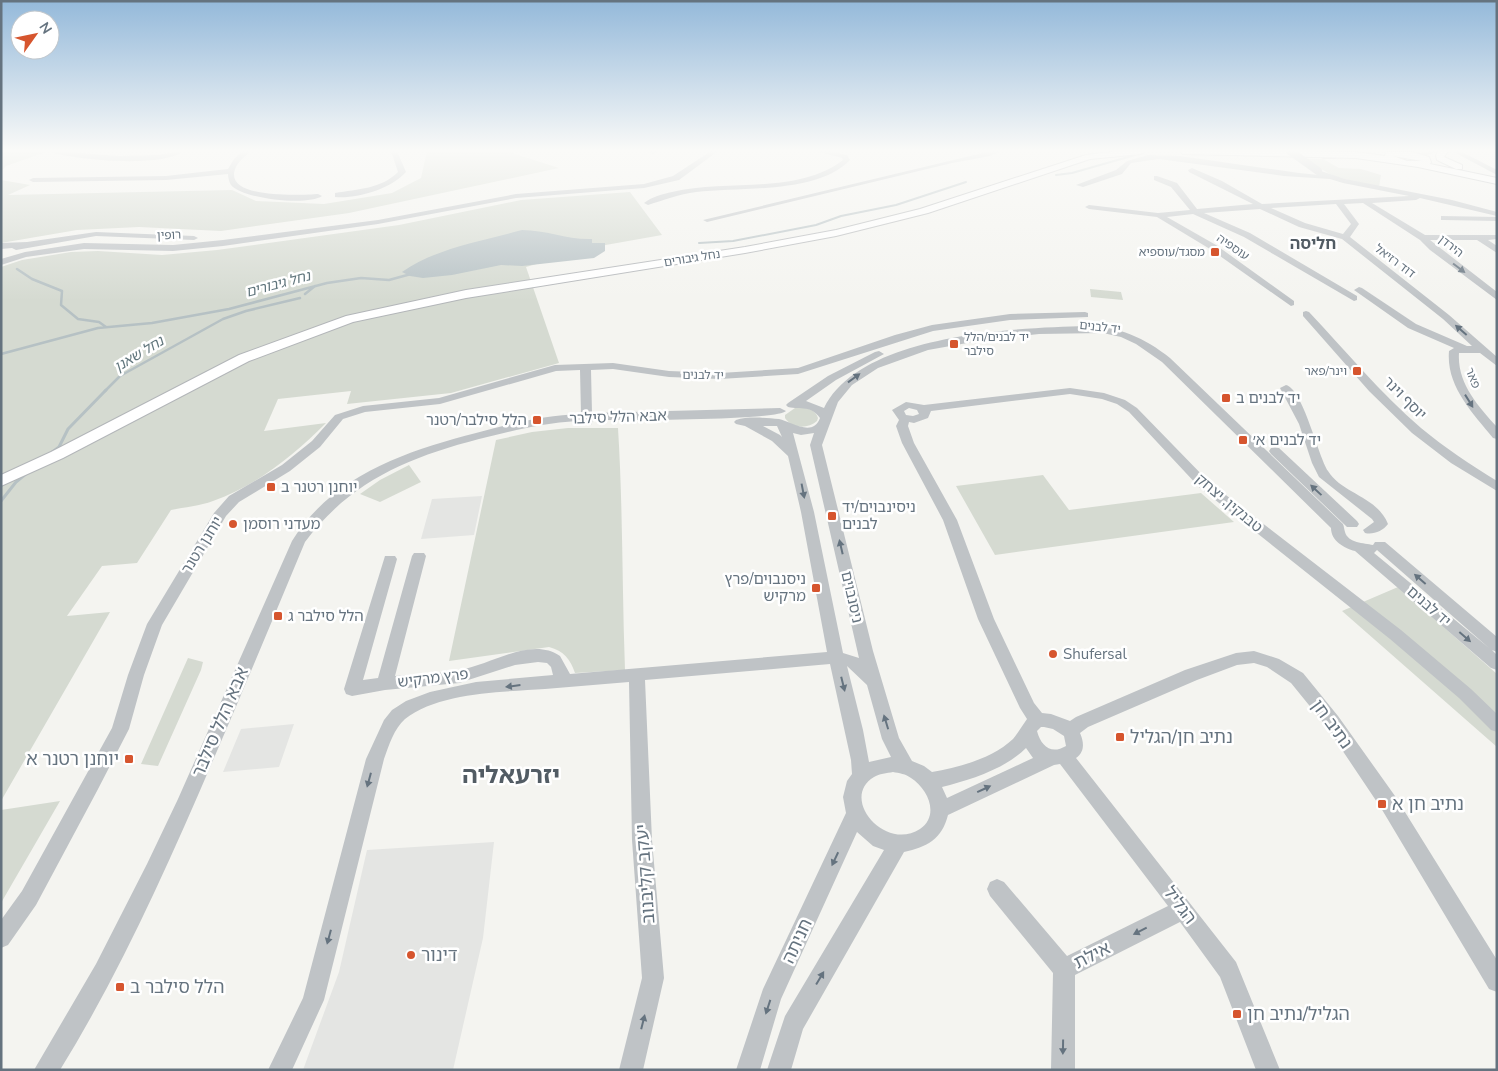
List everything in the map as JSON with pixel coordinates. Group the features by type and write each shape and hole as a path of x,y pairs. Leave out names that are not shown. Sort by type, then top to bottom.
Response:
{"main road":[{"name":"נחל גיבורים","path":"1,472 66,442 217,363 307,327 354,312 460,289 815,232 934,201"},
{"name":"נחל גיבורים","path":"1,481 57,456 244,358 350,320 466,294 745,250 836,233 924,211 955,201"}],"street":[{"name":"רופין","path":"1,252 52,240 96,234 197,238 350,222 469,201"},
{"name":"רופין","path":"1,262 26,255 84,246 172,248 223,243 378,222 490,201"},
{"path":"648,203 653,201"},
{"path":"706,220 785,201"},
{"path":"1187,201 1194,212 1247,235 1412,326 1465,349"},
{"name":"דוד רזיאל","path":"1253,201 1326,234 1345,237 1424,298 1497,363"},
{"path":"1089,207 1158,215 1351,201"},
{"name":"הירדן","path":"1365,201 1423,238 1432,248 1497,297"},
{"path":"1438,201 1496,215"},
{"path":"1338,202 1355,224 1345,237"},
{"name":"עוספיה","path":"1158,215 1213,247 1291,304 1286,306 1288,309 1306,314"},
{"path":"1444,218 1496,215"},
{"path":"1479,237 1497,250"},
{"path":"1423,238 1497,237"},
{"path":"1,246 52,240"},
{"path":"1,256 91,240 149,244 223,243"},
{"name":"יוסף וינר","path":"1306,314 1415,430 1440,450 1497,488"},
{"name":"יד לבנים","path":"585,366 613,366 683,375 776,373 820,366 898,337 932,328 1010,317 1085,315"},
{"name":"יד לבנים","path":"792,405 852,366 878,354 949,334 1037,325 1093,324 1120,328 1154,342 1175,358 1352,524"},
{"name":"יד לבנים","path":"824,420 834,396 854,377 888,360 913,352 984,336 1043,331 1097,329 1136,339 1166,360 1229,419 1338,527 1338,534 1341,539 1362,548 1497,664"},
{"name":"פאר","path":"1484,350 1465,349 1454,351 1452,366 1468,401 1497,435"},
{"path":"585,366 587,420"},
{"name":"יוחנן רטנר","path":"1,938 29,898 120,729 136,675 155,624 221,513 234,499 286,468 316,444 339,417 350,412 440,401 540,371 585,366"},
{"path":"732,414 769,405 820,386"},
{"path":"1286,388 1307,429 1323,474 1338,488 1374,513 1381,524 1370,530 1352,524 1341,524 1338,527"},
{"name":"טבנקין, יצחק","path":"1033,726 1028,708 986,619 950,520 908,444 902,426 905,419 914,420 922,418 925,414 922,409 1070,391 1104,396 1121,402 1133,410 1213,493 1429,662 1479,706 1497,726"},
{"path":"780,411 792,405 813,406 823,412 824,420"},
{"name":"אבא הלל סילבר","path":"46,1070 100,981 139,904 299,541 309,526 338,497 377,471 408,456 458,440 587,420 780,411"},
{"name":"ניסנבוים","path":"780,411 778,419 783,425 795,457 836,658 859,747 862,775"},
{"name":"אבא הלל סילבר","path":"587,420 746,422 783,425 806,431 824,420"},
{"name":"ניסנבוים","path":"824,420 817,436 816,445 874,682 891,739 905,766"},
{"path":"746,422 776,438 795,457"},
{"name":"יד לבנים","path":"1370,530 1379,538 1380,545 1497,646"},
{"path":"1362,548 1373,549 1380,545"},
{"name":"פרץ מרקיש","path":"419,556 385,683 460,677 524,657 539,656 551,657 558,664 562,672 562,681"},
{"path":"385,683 352,689 390,560"},
{"name":"פרץ מרקיש","path":"280,1070 312,1000 375,759 384,733 399,715 417,702 443,694 562,681 836,658 853,662 874,682"},
{"name":"נתיב חן","path":"1070,730 1100,714 1236,659 1254,658 1273,663 1297,678 1332,721 1388,802 1497,981"},
{"name":"יעקב קליבנוב","path":"631,1070 654,978 642,840 637,674"},
{"path":"928,781 955,776 1011,751 1033,726 1055,721 1070,730 1076,745 1074,750 940,810"},
{"path":"1033,726 1032,745 1044,755 1059,757"},
{"name":"הגליל","path":"1059,757 1183,909 1228,970 1268,1070"},
{"path":"881,765 905,766 917,772 928,781 939,800 940,810 936,826 926,836 913,843 898,844 884,841 862,826 855,815 852,793 855,783 862,775 881,765"},
{"name":"חניתה","path":"748,1070 771,997 855,815"},
{"path":"779,1070 793,1024 898,844"},
{"path":"997,889 1064,969"},
{"name":"אילת","path":"1062,1070 1064,969 1183,909"}],"shaded area":[{"path":"1,201 256,201 324,204 343,201 405,201 349,213 221,231 139,227 77,230 1,243"},
{"path":"516,201 637,201 662,235 600,246 526,267 559,363 451,393 347,404 351,391 278,399 264,431 326,423 288,458 244,487 208,503 171,510 137,563 102,566 67,616 110,612 1,801 1,267 22,260 71,252 98,251 162,255 217,250 399,225"},
{"path":"522,230 592,239 592,243 605,243 605,251 594,258 522,266 501,265 452,275 423,278 410,276 402,272 444,251"},
{"path":"1090,289 1121,292 1123,300 1091,297"},
{"path":"795,408 812,410 817,415 817,421 800,427 788,422 785,415"},
{"path":"568,428 618,428 625,670 575,673 566,656 549,647 449,661 496,440 532,432"},
{"path":"409,465 421,482 380,502 360,494 380,480"},
{"path":"1043,475 1069,510 1201,493 1234,522 995,555 956,486"},
{"path":"482,496 474,535 421,539 432,499"},
{"path":"1398,587 1497,674 1497,747 1342,611"},
{"path":"188,658 203,662 201,670 158,766 141,764"},
{"path":"294,724 279,767 223,772 241,729"},
{"path":"60,801 1,903 1,810"},
{"name":"דינור","path":"494,842 483,938 453,1070 303,1070 339,972 367,850"}],"waterway":[{"name":"נחל גיבורים","path":"699,243 733,241 816,225 841,216 908,201"},
{"path":"17,269 32,279 62,291 61,305 78,319 99,322 106,327"},
{"name":"נחל גיבורים","path":"315,286 361,278 389,280 411,274"},
{"name":"נחל גיבורים","path":"1,354 98,328 152,323 229,309 315,286"},
{"name":"נחל שאנן","path":"305,294 315,286"},
{"name":"נחל שאנן","path":"106,390 120,376 223,319 246,311 300,298"},
{"name":"נחל שאנן","path":"51,453 59,447 68,429 106,390"},
{"name":"נחל שאנן","path":"1,501 16,482 27,473"}],"place":[{"name":"מסגד/עוספיא","path":"1215,252"},
{"name":"יד לבנים/הלל סילבר","path":"954,344"},
{"name":"וינר/פאר","path":"1357,371"},
{"name":"יד לבנים ב","path":"1226,398"},
{"name":"הלל סילבר/רטנר","path":"537,420"},
{"name":"יד לבנים א׳","path":"1243,440"},
{"name":"יוחנן רטנר ב","path":"271,487"},
{"name":"ניסינבוים/יד לבנים","path":"832,516"},
{"name":"מעדני רוסמן","path":"233,524"},
{"name":"ניסנבוים/פרץ מרקיש","path":"816,588"},
{"name":"הלל סילבר ג","path":"278,616"},
{"name":"Shufersal","path":"1053,654"},
{"name":"נתיב חן/הגליל","path":"1120,737"},
{"name":"יוחנן רטנר א","path":"129,759"},
{"name":"נתיב חן א","path":"1382,804"},
{"name":"דינור","path":"411,955"},
{"name":"הלל סילבר ב","path":"120,987"},
{"name":"הגליל/נתיב חן","path":"1237,1014"}],"district":[{"name":"חליסה","path":"1313,244"},
{"name":"יזרעאליה","path":"511,775"}]}
